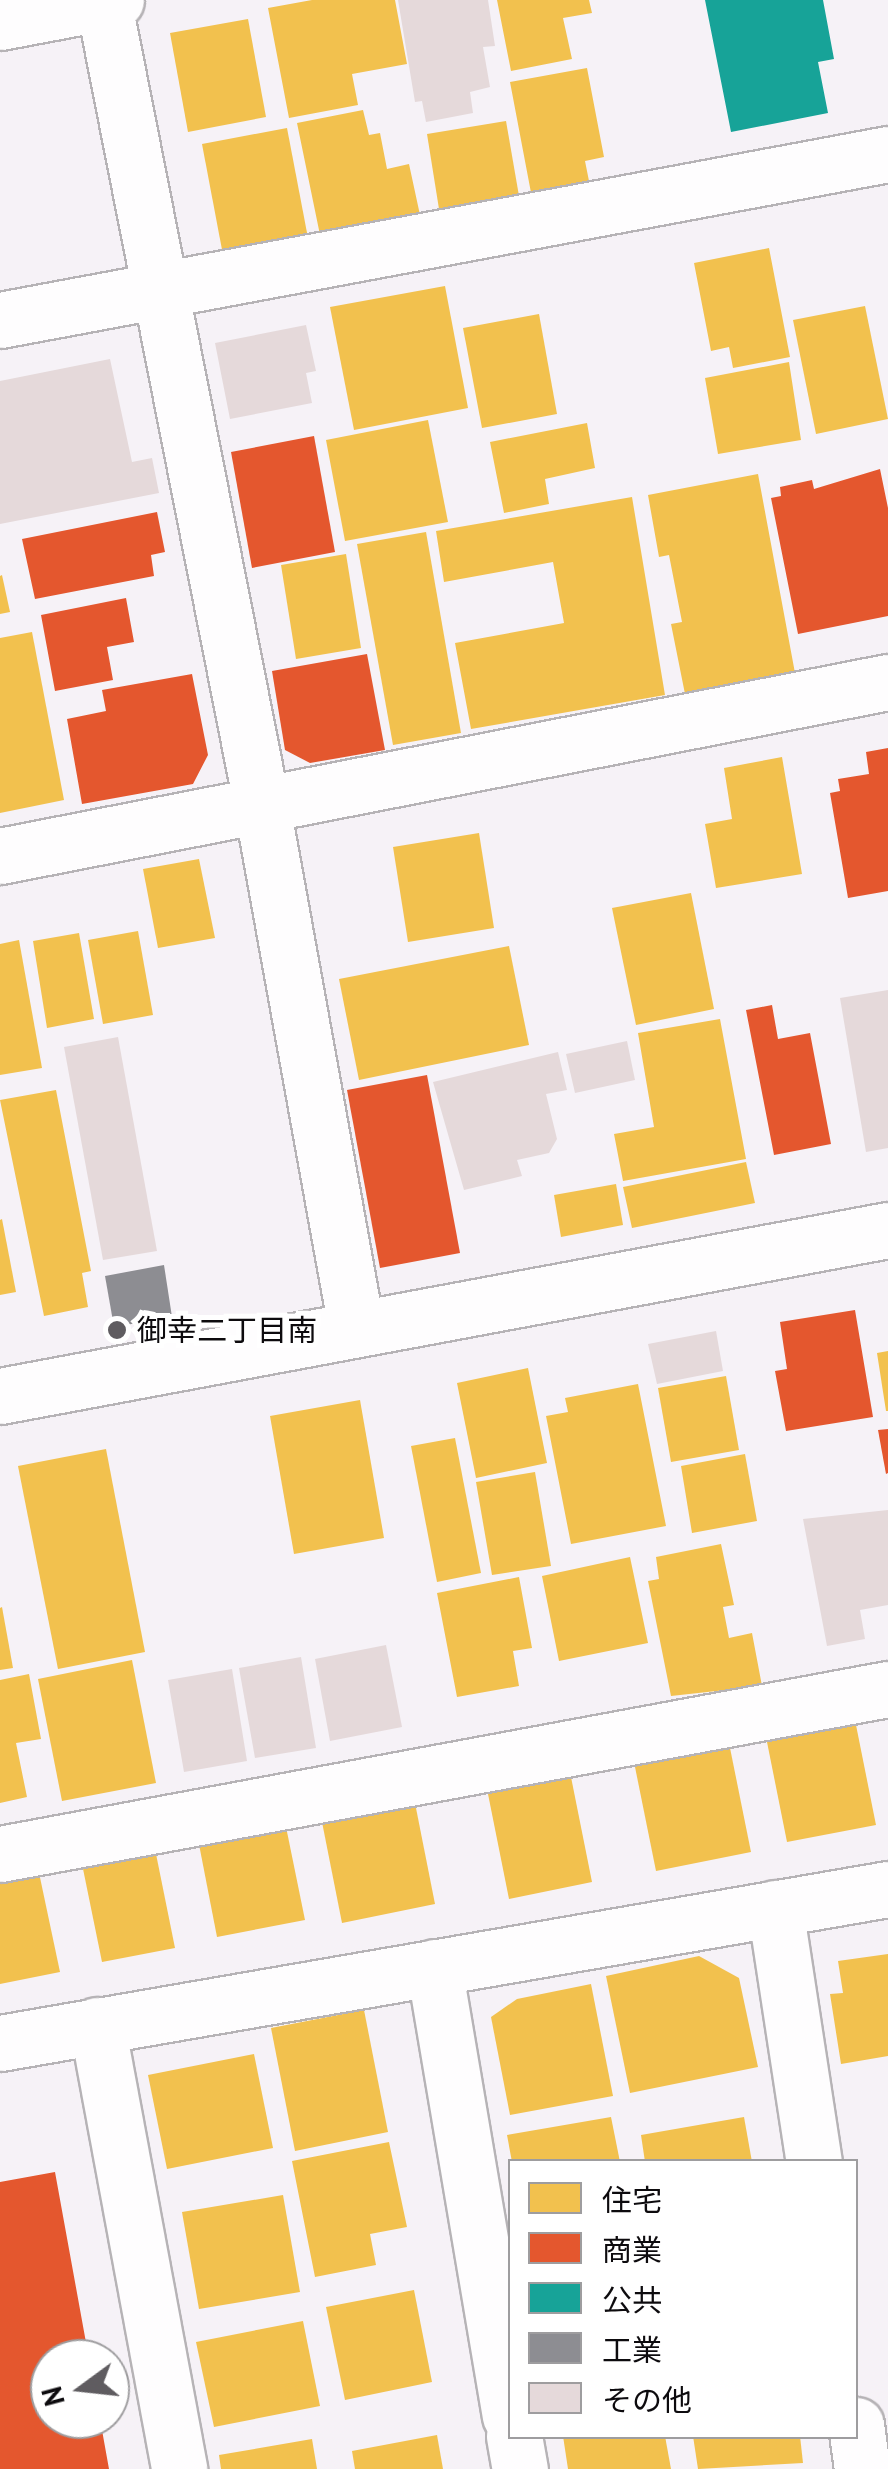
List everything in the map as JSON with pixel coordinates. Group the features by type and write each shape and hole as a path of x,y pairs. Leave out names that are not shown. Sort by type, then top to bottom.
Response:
{"street":[{"path":"0,22 107,1 159,289 262,808 356,1327"},
{"path":"0,320 888,154"},
{"path":"0,856 262,808 888,682"},
{"path":"0,1396 888,1230"},
{"path":"0,1854 888,1689"},
{"path":"0,2043 888,1888"},
{"path":"775,1908 814,2159"},
{"path":"434,1967 508,2404"},
{"path":"97,2025 179,2469"},
{"path":"515,2439 520,2469"},
{"path":"858,2439 862,2469"}],"building: 住宅":[{"path":"312,0 395,0 407,64 352,74 358,105 289,118 268,8"},
{"path":"497,0 589,0 592,13 563,18 572,59 511,71"},
{"path":"248,19 266,117 188,132 170,33"},
{"path":"587,68 604,157 585,161 590,186 532,198 510,82"},
{"path":"363,110 369,135 380,133 387,169 409,164 420,215 320,235 297,123"},
{"path":"506,121 519,196 439,209 427,134"},
{"path":"287,128 308,238 223,255 202,144"},
{"path":"769,248 790,357 733,368 729,347 711,351 694,263"},
{"path":"445,286 468,408 354,430 330,307"},
{"path":"865,306 888,419 816,434 793,320"},
{"path":"539,314 557,414 482,428 463,328"},
{"path":"789,362 801,440 718,454 705,378"},
{"path":"428,420 448,522 345,541 326,440"},
{"path":"587,423 595,468 545,479 549,504 504,513 490,442"},
{"path":"758,474 795,673 685,694 671,624 682,622 669,555 659,557 648,495"},
{"path":"632,497 665,695 471,729 455,643 564,623 553,562 444,582 436,531"},
{"path":"426,532 461,733 393,745 357,544"},
{"path":"346,554 361,648 296,659 281,565"},
{"path":"0,576 10,612 0,614"},
{"path":"32,632 64,800 0,813 0,638"},
{"path":"782,757 802,874 716,888 705,824 732,819 724,768"},
{"path":"479,833 494,928 408,942 393,847"},
{"path":"199,859 215,938 158,948 143,869"},
{"path":"691,893 714,1009 636,1025 612,908"},
{"path":"138,931 153,1015 103,1024 88,940"},
{"path":"79,933 94,1019 47,1028 33,941"},
{"path":"19,940 42,1068 0,1075 0,944"},
{"path":"509,946 529,1045 359,1080 339,979"},
{"path":"720,1019 746,1159 623,1181 614,1134 654,1127 638,1033"},
{"path":"56,1090 91,1271 82,1273 88,1307 44,1316 0,1100"},
{"path":"746,1162 755,1203 632,1228 623,1187"},
{"path":"616,1184 623,1225 561,1237 554,1195"},
{"path":"0,1220 16,1292 0,1295"},
{"path":"888,1351 888,1411 886,1411 877,1353"},
{"path":"528,1368 547,1463 476,1478 457,1383"},
{"path":"726,1376 739,1450 671,1462 658,1388"},
{"path":"638,1384 666,1526 571,1544 546,1416 568,1412 565,1398"},
{"path":"360,1400 384,1538 294,1554 270,1416"},
{"path":"455,1438 481,1573 437,1582 411,1446"},
{"path":"106,1449 145,1652 58,1669 18,1466"},
{"path":"745,1454 757,1521 692,1533 681,1466"},
{"path":"535,1472 551,1566 492,1575 476,1482"},
{"path":"721,1544 734,1605 723,1607 729,1638 752,1633 762,1686 671,1696 648,1581 659,1579 656,1557"},
{"path":"630,1557 648,1643 559,1661 542,1576"},
{"path":"519,1577 532,1648 513,1651 519,1686 457,1697 437,1593"},
{"path":"0,1608 13,1668 0,1670"},
{"path":"132,1660 156,1783 62,1801 38,1679"},
{"path":"29,1674 41,1739 16,1743 27,1797 0,1803 0,1680"},
{"path":"853,1710 876,1825 787,1842 764,1727"},
{"path":"728,1738 751,1852 656,1871 633,1757"},
{"path":"568,1762 592,1882 509,1899 485,1779"},
{"path":"414,1798 435,1904 342,1923 321,1817"},
{"path":"284,1817 305,1920 217,1937 197,1834"},
{"path":"154,1844 175,1948 102,1962 81,1859"},
{"path":"38,1868 60,1972 0,1984 0,1875"},
{"path":"888,1954 888,2056 841,2064 830,1994 843,1993 838,1961"},
{"path":"699,1956 739,1978 758,2067 630,2093 606,1976"},
{"path":"591,1984 613,2096 510,2115 491,2017 517,1999"},
{"path":"364,2010 388,2132 295,2151 271,2028"},
{"path":"254,2054 273,2148 167,2169 148,2075"},
{"path":"611,2117 619,2159 511,2159 507,2135"},
{"path":"744,2117 751,2159 645,2159 641,2135"},
{"path":"389,2142 407,2227 370,2234 376,2265 315,2277 292,2161"},
{"path":"283,2195 300,2292 199,2309 182,2212"},
{"path":"414,2290 432,2382 345,2400 326,2307"},
{"path":"303,2321 320,2406 214,2427 196,2342"},
{"path":"437,2435 443,2469 355,2469 352,2451"},
{"path":"312,2439 317,2469 221,2469 219,2455"},
{"path":"563,2439 666,2439 671,2469 568,2469"},
{"path":"693,2439 800,2439 803,2463 698,2469"}],"building: 商業":[{"path":"314,436 335,552 252,568 231,452"},
{"path":"880,469 888,508 888,616 798,634 771,498 781,496 780,487 812,480 814,489"},
{"path":"157,512 165,552 151,555 154,576 35,599 22,539"},
{"path":"126,598 134,642 107,647 113,680 55,691 41,615"},
{"path":"367,654 385,750 310,763 285,750 272,671"},
{"path":"192,674 208,755 193,784 82,804 67,719 106,711 102,690"},
{"path":"888,748 888,891 848,898 830,793 840,791 838,779 869,774 866,752"},
{"path":"772,1005 778,1039 810,1033 831,1144 774,1155 746,1010"},
{"path":"427,1075 460,1253 380,1268 347,1090"},
{"path":"855,1310 873,1417 786,1431 775,1371 787,1369 780,1322"},
{"path":"888,1429 888,1473 886,1474 878,1430"},
{"path":"55,2172 85,2339 30,2339 30,2439 104,2439 109,2469 0,2469 0,2182"}],"building: 公共":[{"path":"705,0 823,0 834,59 818,62 828,113 731,132"}],"building: 工業":[{"path":"164,1265 172,1317 114,1327 105,1276"}],"building: その他":[{"path":"398,0 488,0 495,46 483,47 490,87 470,92 473,113 426,122 422,101 415,102"},
{"path":"306,325 316,371 306,373 312,403 230,419 215,343"},
{"path":"110,359 132,462 152,458 159,493 0,524 0,381"},
{"path":"888,990 888,1148 866,1152 840,998"},
{"path":"118,1037 157,1251 103,1260 64,1047"},
{"path":"627,1041 635,1080 575,1093 566,1054"},
{"path":"558,1052 567,1090 546,1094 557,1139 549,1153 517,1160 522,1176 464,1190 433,1082"},
{"path":"716,1331 723,1371 657,1384 648,1344"},
{"path":"888,1510 888,1605 860,1610 865,1639 827,1646 803,1519"},
{"path":"386,1645 402,1727 330,1741 315,1659"},
{"path":"301,1657 316,1748 255,1758 239,1668"},
{"path":"232,1669 247,1761 184,1772 168,1680"}],"place":[{"name":"御幸二丁目南","path":"117,1330"}]}
